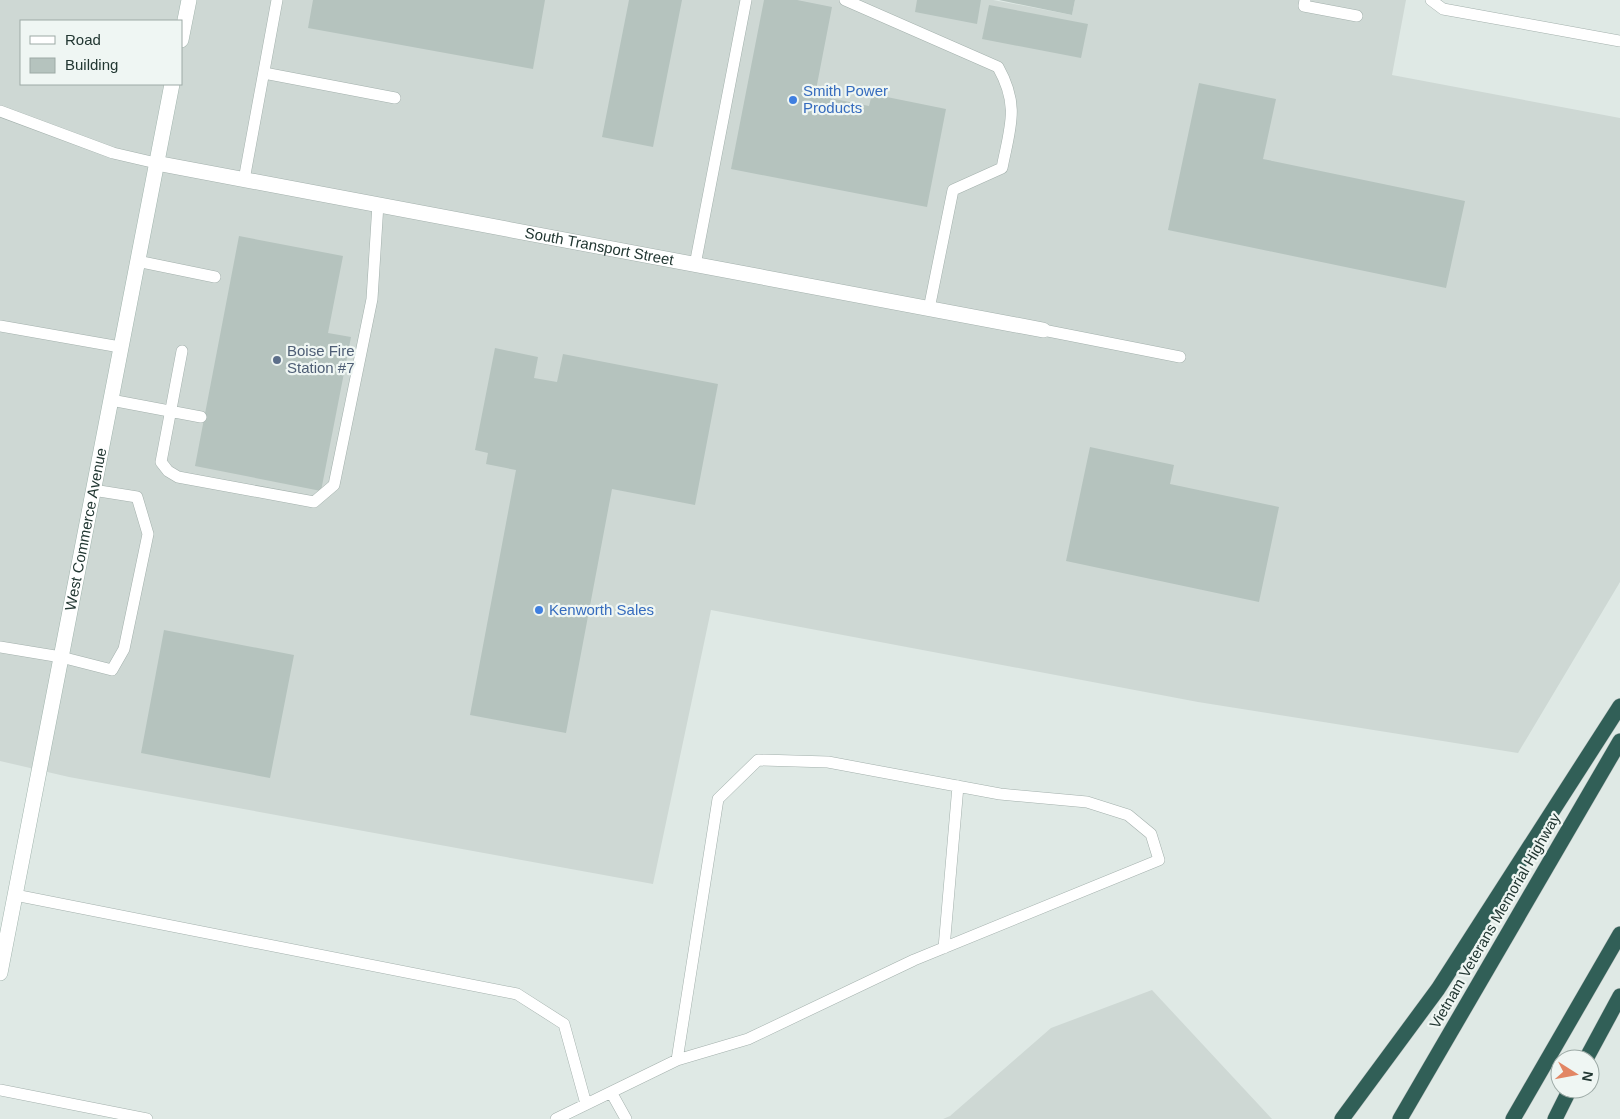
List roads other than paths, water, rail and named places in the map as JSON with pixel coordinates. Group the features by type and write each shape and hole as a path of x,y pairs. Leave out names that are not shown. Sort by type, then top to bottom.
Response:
{"highway":[{"path":"1342,1119 1438,989 1620,706"},
{"name":"Vietnam Veterans Memorial Highway","path":"1400,1119 1620,741"},
{"path":"1513,1119 1620,934"},
{"path":"1591,1049 1620,996"},
{"path":"1555,1119 1565,1099"}],"street":[{"path":"182,35 189,0"},
{"name":"West Commerce Avenue","path":"0,973 172,85"},
{"name":"South Transport Street","path":"156,163 1043,330"}],"lane":[{"path":"244,180 277,0"},
{"path":"695,264 746,0"},
{"path":"845,0 998,67 1009,87 1013,110 1002,168 953,190 929,309"},
{"path":"1305,0 1304,6 1357,16"},
{"path":"1432,0 1443,9 1620,41"},
{"path":"264,73 395,98"},
{"path":"0,112 113,153 156,163"},
{"path":"182,351 161,462 168,472 178,477 314,502 334,484 372,299 378,204"},
{"path":"137,261 215,277"},
{"path":"0,326 120,348"},
{"path":"1043,330 1180,357"},
{"path":"111,400 201,417"},
{"path":"0,647 61,657 112,670 124,649 148,534 137,497 93,490"},
{"path":"556,1119 677,1060 748,1039 944,948 1158,860 1151,834 1128,815 1087,802 1000,794 828,762 758,760 718,799 677,1060"},
{"path":"944,948 958,786"},
{"path":"15,895 517,994 564,1024 586,1104"},
{"path":"0,1090 147,1119"},
{"path":"612,1092 626,1119"}],"place":[{"name":"Smith Power Products","path":"793,100"},
{"name":"Boise Fire Station #7","path":"277,360"},
{"name":"Kenworth Sales","path":"539,610"}]}
